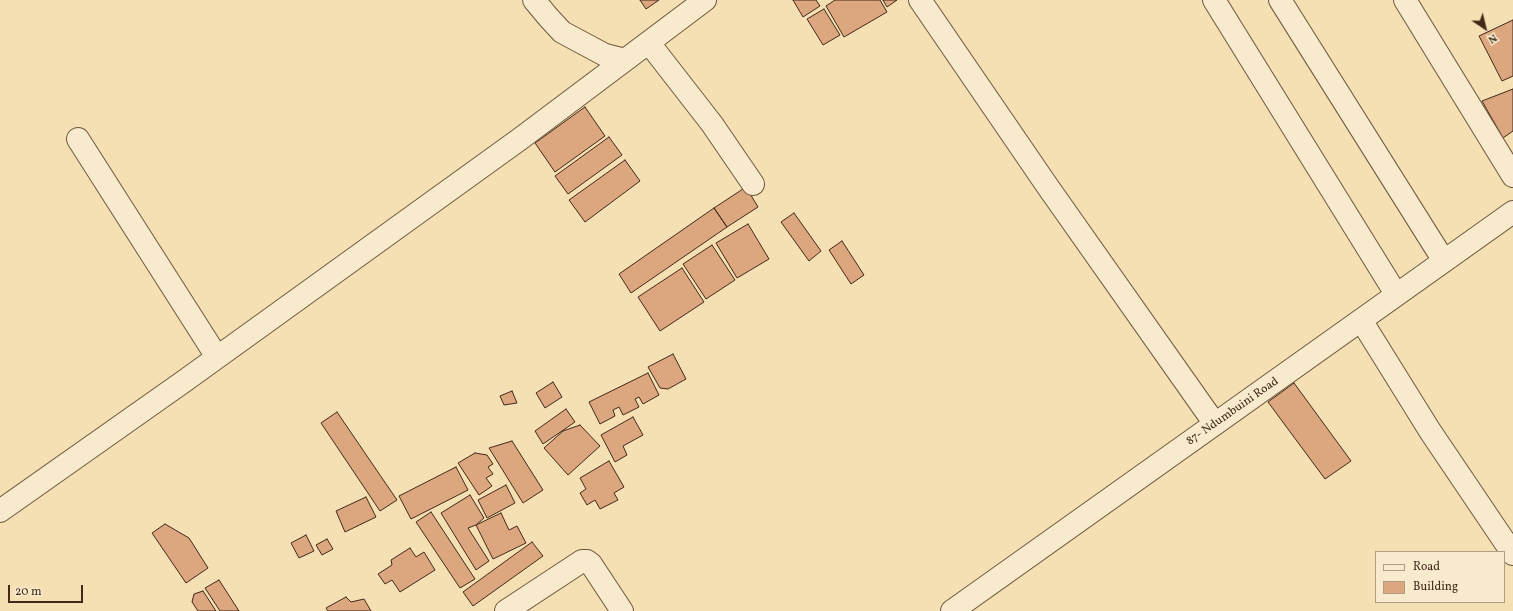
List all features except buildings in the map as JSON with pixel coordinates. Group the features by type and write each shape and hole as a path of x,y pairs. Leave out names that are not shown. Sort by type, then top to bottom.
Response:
{"street":[{"path":"534,0 562,32 605,55 625,60"},
{"path":"0,511 520,139 705,0"},
{"path":"920,0 1048,187 1215,424"},
{"path":"1214,0 1396,294"},
{"path":"1280,0 1444,261"},
{"path":"1405,0 1513,176"},
{"path":"649,43 712,124 753,184"},
{"path":"78,139 217,357"},
{"name":"87- Ndumbuini Road","path":"952,611 1513,212"},
{"path":"1361,320 1430,431 1513,554"},
{"path":"506,611 582,561 587,561 591,564 622,611"}]}
